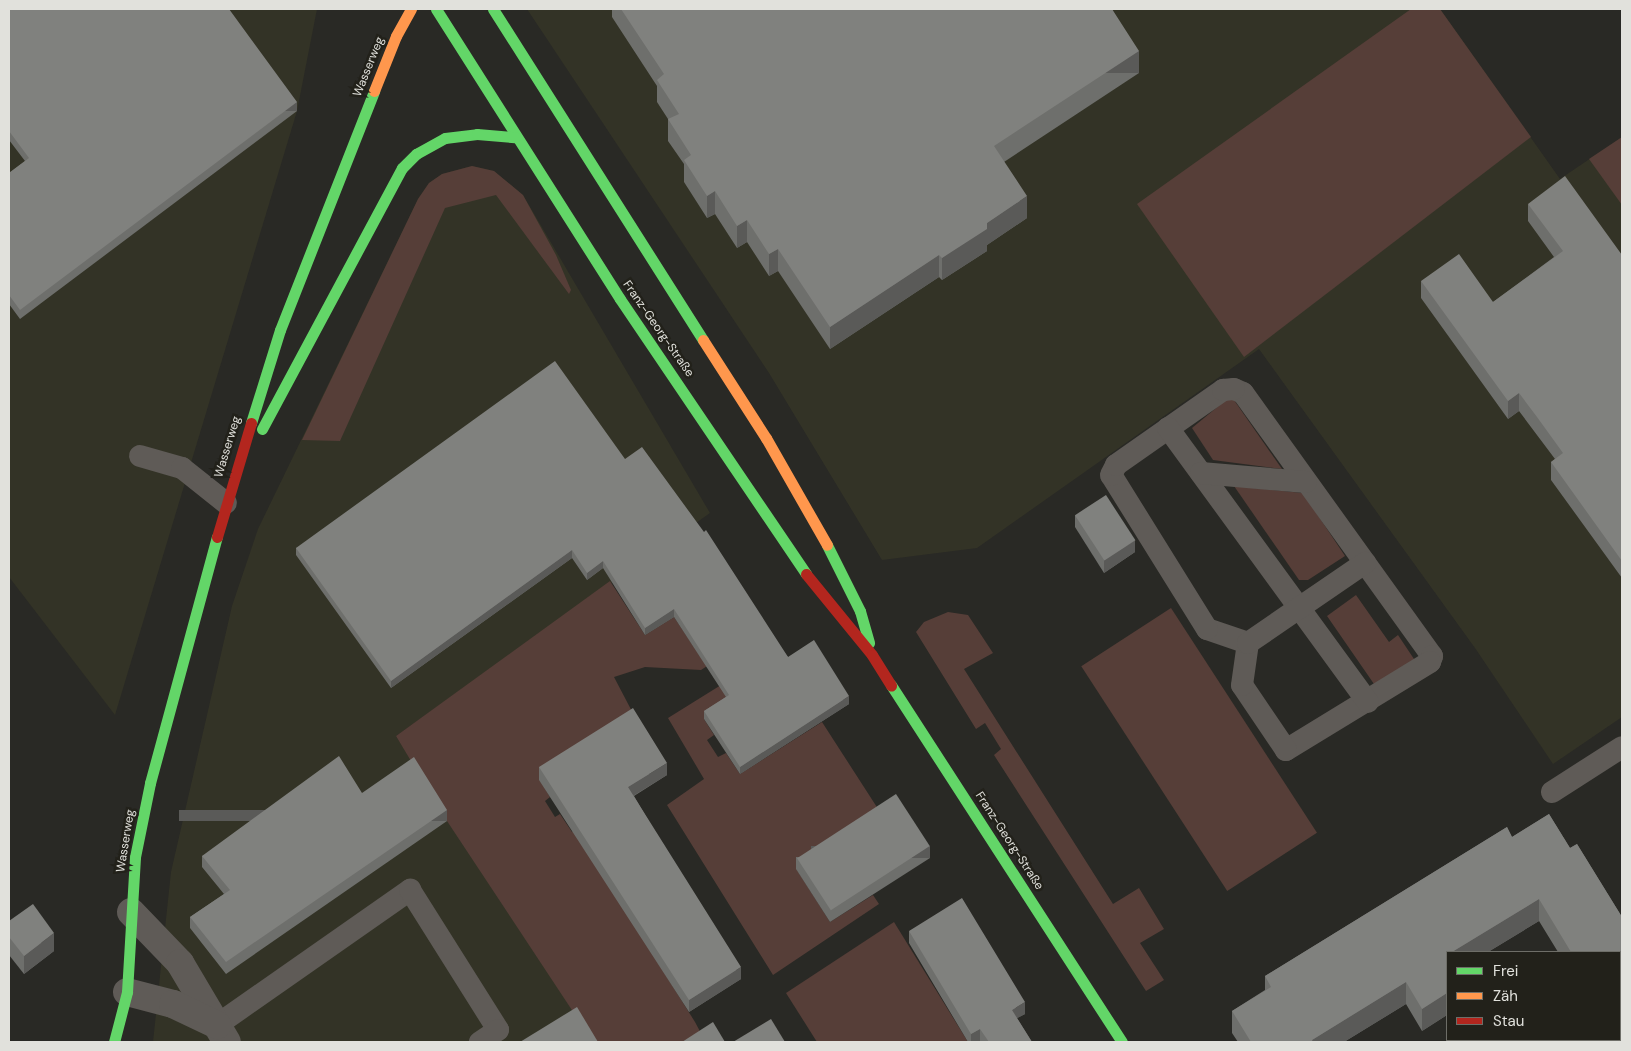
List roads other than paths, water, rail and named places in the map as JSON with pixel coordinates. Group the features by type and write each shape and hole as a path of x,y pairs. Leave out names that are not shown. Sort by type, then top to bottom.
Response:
{"street":[{"name":"Wasserweg","path":"114,1042 127,992 135,857 150,783 229,494 280,330 392,44 411,9"},
{"name":"Franz-Georg-Straße","path":"436,9 471,61 515,137 620,299 810,580 872,655 1122,1042"},
{"name":"Franz-Georg-Straße","path":"493,9 766,438 835,560 860,611 872,655"},
{"path":"229,494 402,168 416,154 445,138 476,134 515,137"},
{"path":"131,912 180,963 222,1033"},
{"path":"127,992 173,1004 222,1033"}],"lane":[{"path":"1248,642 1207,629 1111,475 1116,465 1224,390 1234,389 1243,393 1432,656 1430,662 1368,702 1286,750 1242,685 1248,642 1365,563"},
{"path":"1168,428 1368,702"},
{"path":"140,456 182,468 229,494"},
{"path":"1201,473 1306,482"},
{"path":"1552,792 1622,747"},
{"path":"222,1033 410,890 498,1030 480,1042"}]}
